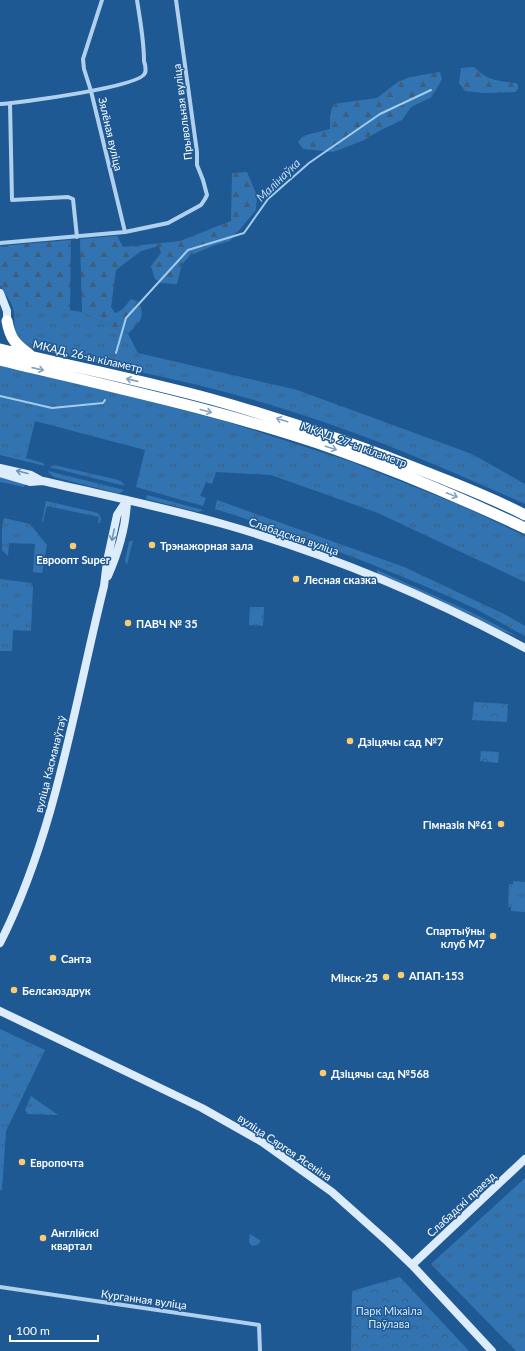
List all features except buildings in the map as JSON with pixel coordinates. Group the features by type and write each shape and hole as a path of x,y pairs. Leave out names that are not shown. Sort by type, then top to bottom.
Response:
{"highway":[{"path":"0,331 7,321"},
{"path":"7,321 10,335 15,343 32,357"},
{"name":"МКАД, 26-ы кіламетр","path":"0,348 169,395"},
{"path":"0,360 169,395"},
{"name":"МКАД, 27-ы кіламетр","path":"169,395 210,399 270,416 344,440 502,503 525,515"},
{"name":"МКАД, 27-ы кіламетр","path":"169,395 335,449 387,468 473,504 525,528"}],"main road":[{"path":"0,294 7,311 7,321"},
{"name":"Слабадская вуліца","path":"0,468 32,475 43,481 170,510 225,525 327,559 374,577 456,613 525,648"},
{"name":"Слабадская вуліца","path":"0,473 30,482 43,481"},
{"name":"вуліца Касманаўтаў","path":"0,943 23,892 51,808 104,586 114,562 126,517 127,500"},
{"name":"вуліца Сяргея Ясеніна","path":"0,1011 202,1108 253,1136 332,1192 412,1265 492,1351"},
{"name":"Слабадскі праезд","path":"412,1265 525,1159"}],"street":[{"name":"Зялёная вуліца","path":"102,0 83,59 84,69 91,91 125,232"},
{"path":"0,104 91,91 132,82 142,78 145,73 137,0"},
{"name":"Прывольная вуліца","path":"125,232 168,223 201,205 206,199 207,195 197,165 197,152 176,0"},
{"path":"10,103 12,200 68,197 74,199 77,237"},
{"path":"0,243 125,232"},
{"name":"Курганная вуліца","path":"0,1287 259,1325 260,1351"}],"green space":[{"path":"474,67 479,72 494,80 516,83 518,85 518,89 515,92 482,93 465,91 459,83 461,68"},
{"path":"440,72 442,79 432,97 411,107 402,120 362,141 333,152 303,149 298,142 303,136 330,129 330,116 333,104 377,98 398,82 410,77"},
{"path":"247,172 257,196 256,210 230,241 215,245 191,255 182,264 177,284 161,283 155,279 151,266 161,253 159,246 141,251 116,270 111,307 115,313 122,310 131,299 139,302 142,312 140,320 128,334 82,312 80,239 117,236 123,247 180,241 231,221 232,173"},
{"path":"71,240 70,310 34,306 21,302 11,297 0,285 0,246"},
{"path":"0,285 8,294 30,304 82,312 128,334 138,353 297,390 472,454 525,484 525,504 415,456 302,415 201,386 28,347 18,338 12,305"},
{"path":"0,365 131,395 148,401 224,421 349,461 460,505 525,536 525,582 378,513 271,475 216,472 212,484 206,482 200,496 206,498 203,506 136,487 145,450 35,421 26,458 43,463 45,466 0,455"},
{"path":"54,465 118,480 125,486 49,467"},
{"path":"48,471 124,490 117,493 54,477"},
{"path":"0,477 25,484 24,487 0,482"},
{"path":"147,495 203,510 198,512 146,499"},
{"path":"217,500 404,567 504,614 525,626 525,636 474,608 410,580 313,542 215,509"},
{"path":"46,501 98,513 101,518 100,523 98,523 99,517 47,506 43,522"},
{"path":"4,518 30,524 47,545 42,573 33,572 35,544 9,543 8,556 2,550 2,530"},
{"path":"133,540 127,565 125,561 129,542"},
{"path":"377,570 473,613 517,636 499,630 472,616 377,574"},
{"path":"0,579 31,583 33,586 31,631 13,630 12,651 0,651"},
{"path":"250,607 264,607 263,626 249,625"},
{"path":"474,702 508,704 507,722 472,720"},
{"path":"481,751 499,752 498,763 480,761"},
{"path":"513,881 525,882 525,912 511,911 511,907 508,907 509,884 513,884"},
{"path":"0,1029 45,1050 6,1131 2,1190 0,1190"},
{"path":"31,1096 58,1115 28,1114 25,1110"},
{"path":"525,1178 525,1351 516,1351 431,1264"},
{"path":"250,1234 261,1241 257,1245 252,1246 249,1242"},
{"name":"Парк Міхаіла Паўлава","path":"400,1277 469,1351 351,1351 352,1291"}],"waterway":[{"name":"Малінаўка","path":"116,353 126,318 188,250 244,233 268,199 309,163 380,114 431,90"},
{"name":"Малінаўка","path":"0,396 52,408 103,403 105,400"}],"place":[{"name":"Трэнажорная зала","path":"152,545"},
{"name":"Евроопт Super","path":"73,546"},
{"name":"Лесная сказка","path":"296,579"},
{"name":"ПАВЧ № 35","path":"128,623"},
{"name":"Дзіцячы сад №7","path":"350,741"},
{"name":"Гімназія №61","path":"501,824"},
{"name":"Спартыўны клуб М7","path":"493,936"},
{"name":"Санта","path":"53,958"},
{"name":"АПАП-153","path":"401,975"},
{"name":"Мінск-25","path":"386,977"},
{"name":"Белсаюздрук","path":"14,990"},
{"name":"Дзіцячы сад №568","path":"323,1073"},
{"name":"Европочта","path":"22,1162"},
{"name":"Англійскі квартал","path":"43,1238"}]}
